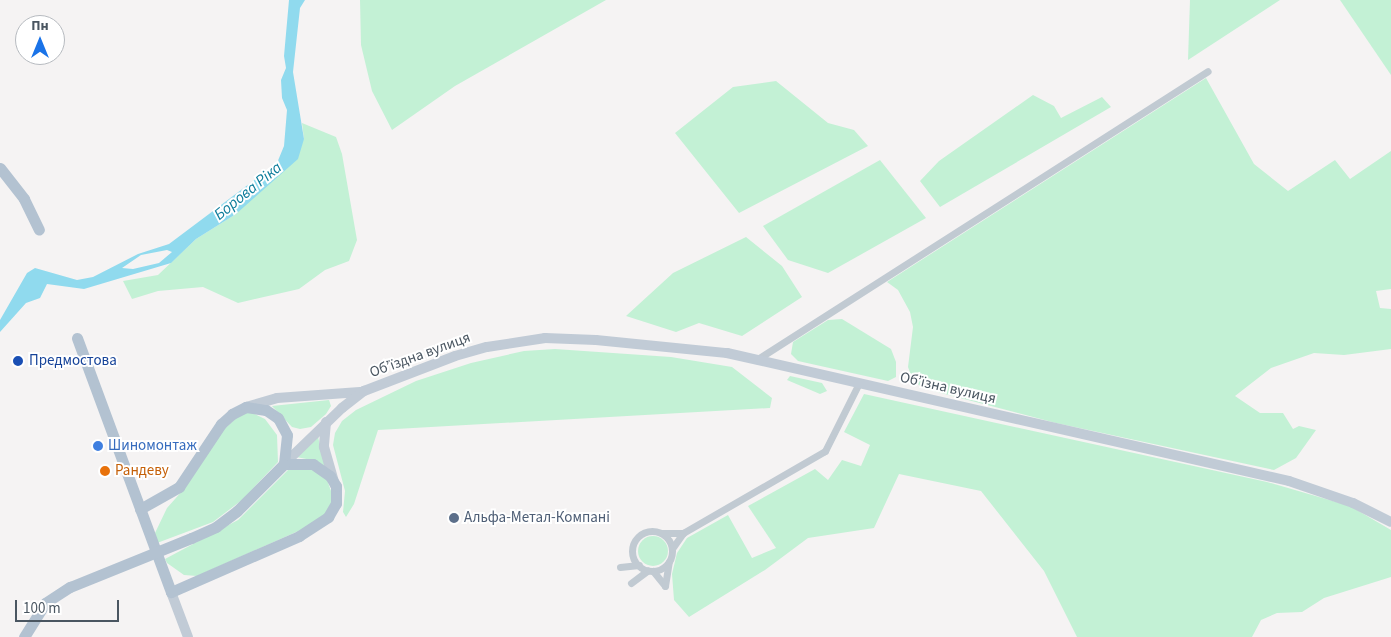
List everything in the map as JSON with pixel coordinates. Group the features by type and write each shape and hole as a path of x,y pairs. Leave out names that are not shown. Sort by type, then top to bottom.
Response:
{"main road":[{"path":"0,168 24,199 39,230"},
{"path":"77,338 188,637"},
{"name":"Об’їзна вулиця","path":"487,348 565,338 664,345 756,360 1289,481 1353,503 1391,522"},
{"name":"Об’їздна вулиця","path":"364,391 454,356 487,348"},
{"path":"140,509 179,487 221,424 246,406 277,398 364,391"},
{"path":"24,637 45,604 70,587 216,527 237,511 326,422 364,391"},
{"path":"246,406 266,410 283,426 287,448 284,464"},
{"path":"171,592 319,525 333,511 336,486 324,447 326,422"},
{"path":"284,464 313,464 325,470 336,486"}],"street":[{"path":"756,360 1208,71"},
{"path":"632,556 665,586 672,549 683,533 825,451 859,383"},
{"path":"669,562 645,569 620,567 632,556 633,543 640,534 651,530 662,533 683,533"},
{"path":"662,533 670,541 672,549"}],"green space":[{"path":"360,0 606,0 455,86 392,130 372,91 361,45"},
{"path":"1190,0 1280,0 1188,60"},
{"path":"1340,0 1391,0 1391,75"},
{"path":"1206,78 1254,164 1288,191 1335,160 1350,179 1391,151 1391,289 1376,291 1380,308 1391,309 1391,349 1344,355 1314,353 1271,368 1235,396 1260,413 1283,413 1293,429 1299,426 1316,430 1296,458 1274,470 1056,423 922,388 912,378 908,367 913,327 910,312 898,290 887,282"},
{"path":"776,81 828,123 854,130 868,146 739,213 675,133 733,87"},
{"path":"1033,95 1054,106 1061,118 1102,97 1111,107 940,207 920,181 939,161"},
{"path":"302,123 336,137 342,154 357,240 349,261 325,270 299,289 238,303 203,287 158,291 132,299 123,281 158,275 196,239 236,214 304,139"},
{"path":"880,160 926,218 828,273 788,260 763,226"},
{"path":"746,237 782,266 802,297 742,336 699,323 676,332 626,316 673,273"},
{"path":"842,319 891,349 896,362 896,377 888,381 798,361 791,354 793,342 828,320"},
{"path":"555,349 671,357 732,367 772,398 770,408 378,430 354,504 346,517 343,512 345,491 333,445 335,433 342,421 356,410 416,381 471,363 524,351"},
{"path":"790,376 822,383 827,391 820,394 787,380"},
{"path":"864,394 1267,482 1350,506 1391,530 1391,577 1324,598 1302,612 1277,613 1261,620 1252,637 1077,637 1044,571 981,491 899,474 874,528 808,538 765,570 689,617 674,600 672,574 677,553 687,538 728,515 752,558 776,548 748,506 815,469 828,480 842,460 861,466 870,445 844,432"},
{"path":"329,400 331,406 326,414 311,427 300,429 292,427 272,406"},
{"path":"250,412 265,419 277,435 278,462 242,500 213,522 157,543 155,533 167,508 183,490 221,432 242,413"},
{"path":"318,436 330,471 317,461 296,457"},
{"path":"309,467 327,480 334,499 321,521 197,576 184,575 167,563 165,559 238,520 289,469"},
{"path":"653,536 664,540 668,551 664,562 653,566 642,562 638,551 642,540"}],"water":[{"name":"Борова Ріка","path":"289,0 305,0 300,8 293,72 304,139 298,159 236,214 196,239 171,263 84,289 47,284 40,298 26,303 0,332 0,320 27,273 35,268 77,280 93,277 138,254 169,244 277,163 284,146 287,110 282,98 281,80 286,68 284,56","holes":["167,250 172,252 159,263 133,269 122,268 141,255"]}],"place":[{"name":"Предмостова","path":"18,361"},
{"name":"Шиномонтаж","path":"98,446"},
{"name":"Рандеву","path":"105,471"},
{"name":"Альфа-Метал-Компані","path":"454,518"}]}
